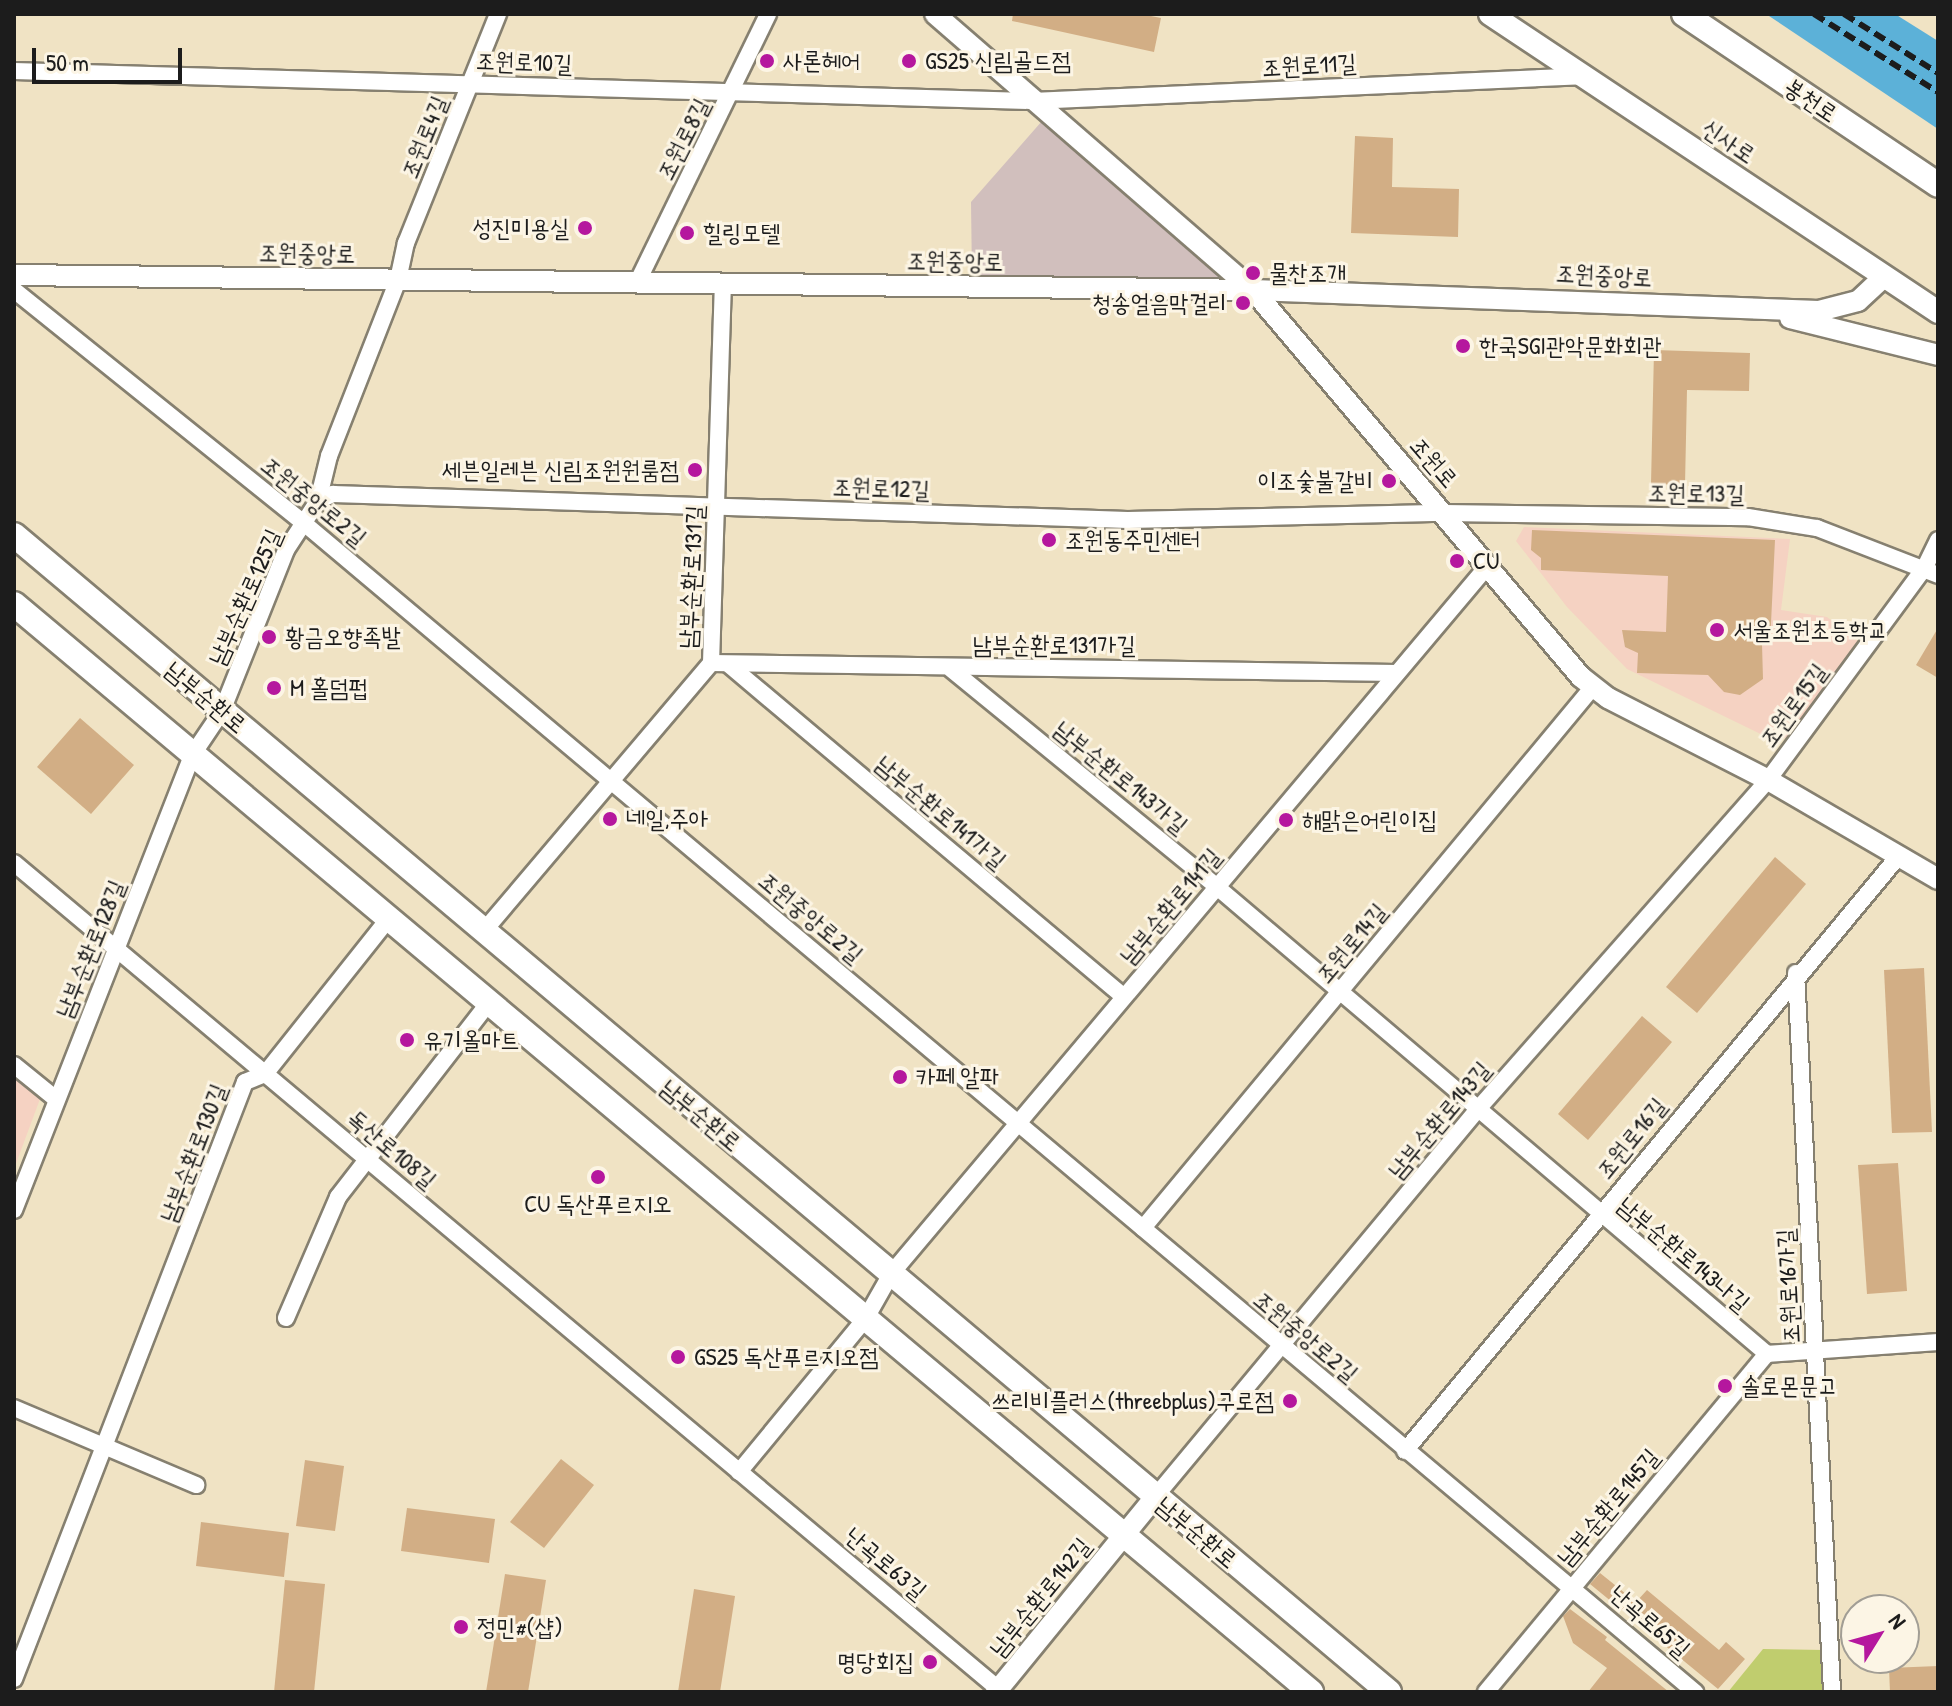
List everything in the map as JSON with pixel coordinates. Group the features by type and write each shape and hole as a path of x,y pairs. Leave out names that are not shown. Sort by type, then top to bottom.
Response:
{"main road":[{"name":"신사로","path":"1490,14 1938,312"},
{"name":"봉천로","path":"1684,14 1938,185"},
{"name":"남부순환로","path":"14,535 1389,1692"},
{"name":"남부순환로","path":"14,604 1311,1692"}],"street":[{"name":"조원로4길","path":"398,280 406,243 498,14"},
{"name":"조원로8길","path":"637,283 732,95 768,14"},
{"name":"조원로","path":"935,14 1253,290 1444,513 1486,568 1593,687 1768,780 1897,858 1938,879"},
{"name":"조원로10길","path":"14,71 732,95 1032,101"},
{"name":"조원로11길","path":"1032,101 1587,76"},
{"name":"조원중앙로","path":"14,275 1253,290 1763,310 1841,308 1858,301 1884,277"},
{"name":"남부순환로125길","path":"222,711 286,550 318,501 329,456 398,280"},
{"name":"남부순환로131길","path":"483,932 611,782 720,664 723,284"},
{"name":"조원중앙로2길","path":"14,290 305,524 1020,1121 1405,1451 1573,1587"},
{"path":"1763,310 1938,355"},
{"name":"조원로12길","path":"318,501 333,494 1128,520 1444,513"},
{"name":"조원로13길","path":"1444,513 1748,517 1817,528 1931,571"},
{"name":"조원로15길","path":"1768,780 1931,571 1938,540"},
{"name":"남부순환로141길","path":"739,1472 866,1318 891,1274 1486,568"},
{"name":"남부순환로131가길","path":"720,664 1397,673"},
{"name":"남부순환로141가길","path":"720,664 1124,997"},
{"name":"남부순환로143가길","path":"951,669 1217,887 1478,1109"},
{"name":"조원로14길","path":"1143,1228 1593,687"},
{"name":"남부순환로128길","path":"14,1210 193,754 222,711"},
{"name":"남부순환로143길","path":"1155,1497 1478,1109 1768,780"},
{"name":"조원로16길","path":"1405,1451 1796,973 1897,858"},
{"name":"독산로108길","path":"14,863 739,1472"},
{"name":"남부순환로130길","path":"14,1679 107,1446 245,1082 265,1074 389,918"},
{"name":"조원로16가길","path":"1796,973 1832,1692"},
{"path":"286,1318 338,1197 365,1158 489,1002"},
{"path":"14,1065 56,1099"},
{"name":"남부순환로143나길","path":"1478,1109 1599,1215 1767,1354"},
{"path":"1767,1354 1815,1348 1938,1342"},
{"name":"남부순환로145길","path":"1486,1692 1767,1354"},
{"path":"14,1408 196,1485"},
{"name":"난곡로63길","path":"739,1472 999,1691"},
{"name":"남부순환로142길","path":"999,1691 1155,1497"},
{"name":"난곡로65길","path":"1573,1587 1695,1692"}],"shaded area":[{"path":"1042,121 1238,284 972,278 971,202"},
{"name":"서울조원초등학교","path":"1524,527 1790,539 1781,610 1827,617 1860,643 1787,737 1775,741 1627,669 1567,607 1516,541"},
{"path":"14,1078 40,1099 14,1169"}],"green space":[{"path":"1763,1649 1825,1650 1827,1692 1728,1692"}],"water":[{"path":"1766,14 1895,14 1938,41 1938,129"}],"building":[{"path":"1013,14 1141,14 1161,18 1154,52 1012,21"},
{"path":"1355,136 1393,138 1392,187 1459,189 1458,237 1351,233"},
{"path":"1654,350 1750,353 1749,391 1687,390 1685,485 1651,484"},
{"path":"1532,530 1775,540 1770,644 1762,644 1763,679 1740,695 1724,692 1708,675 1637,673 1638,653 1625,647 1622,630 1666,632 1668,576 1541,570 1541,558 1531,550"},
{"path":"1938,628 1938,678 1916,665"},
{"path":"80,718 134,765 91,814 37,767"},
{"path":"1775,857 1806,884 1697,1013 1666,987"},
{"path":"1924,968 1932,1132 1892,1133 1884,970"},
{"path":"1642,1016 1672,1042 1588,1140 1558,1114"},
{"path":"1898,1163 1907,1291 1867,1294 1858,1165"},
{"path":"561,1459 594,1485 544,1548 510,1522"},
{"path":"305,1460 344,1466 335,1531 296,1526"},
{"path":"407,1508 495,1519 489,1563 401,1551"},
{"path":"201,1522 289,1533 284,1577 196,1566"},
{"path":"1600,1573 1636,1602 1647,1590 1719,1650 1726,1642 1745,1659 1718,1689 1590,1584"},
{"path":"505,1574 546,1580 528,1692 486,1692"},
{"path":"285,1580 325,1584 314,1692 274,1692"},
{"path":"694,1589 735,1596 720,1692 678,1692"},
{"path":"1570,1609 1669,1692 1588,1692 1607,1668 1573,1643 1563,1616"},
{"path":"1938,1666 1938,1692 1890,1692 1889,1674 1920,1674 1920,1667"}],"railway":[{"path":"1814,14 1938,92"},
{"path":"1844,14 1938,73"}],"place":[{"name":"사론헤어","path":"767,61"},
{"name":"GS25 신림골드점","path":"909,61"},
{"name":"성진미용실","path":"585,228"},
{"name":"힐링모텔","path":"687,233"},
{"name":"물찬조개","path":"1253,273"},
{"name":"청송얼음막걸리","path":"1243,303"},
{"name":"한국SGI관악문화회관","path":"1463,346"},
{"name":"세븐일레븐 신림조원원룸점","path":"695,470"},
{"name":"이조숯불갈비","path":"1389,481"},
{"name":"조원동주민센터","path":"1049,540"},
{"name":"CU","path":"1457,561"},
{"name":"서울조원초등학교","path":"1717,630"},
{"name":"황금오향족발","path":"269,637"},
{"name":"M 홀덤펍","path":"274,688"},
{"name":"네일,주아","path":"610,819"},
{"name":"해맑은어린이집","path":"1286,820"},
{"name":"유기올마트","path":"407,1040"},
{"name":"카페 알파","path":"900,1077"},
{"name":"CU 독산푸르지오","path":"598,1177"},
{"name":"GS25 독산푸르지오점","path":"678,1357"},
{"name":"솔로몬문고","path":"1725,1386"},
{"name":"쓰리비플러스(threebplus)구로점","path":"1290,1401"},
{"name":"정민#(샵)","path":"461,1627"},
{"name":"명당회집","path":"930,1662"}]}
